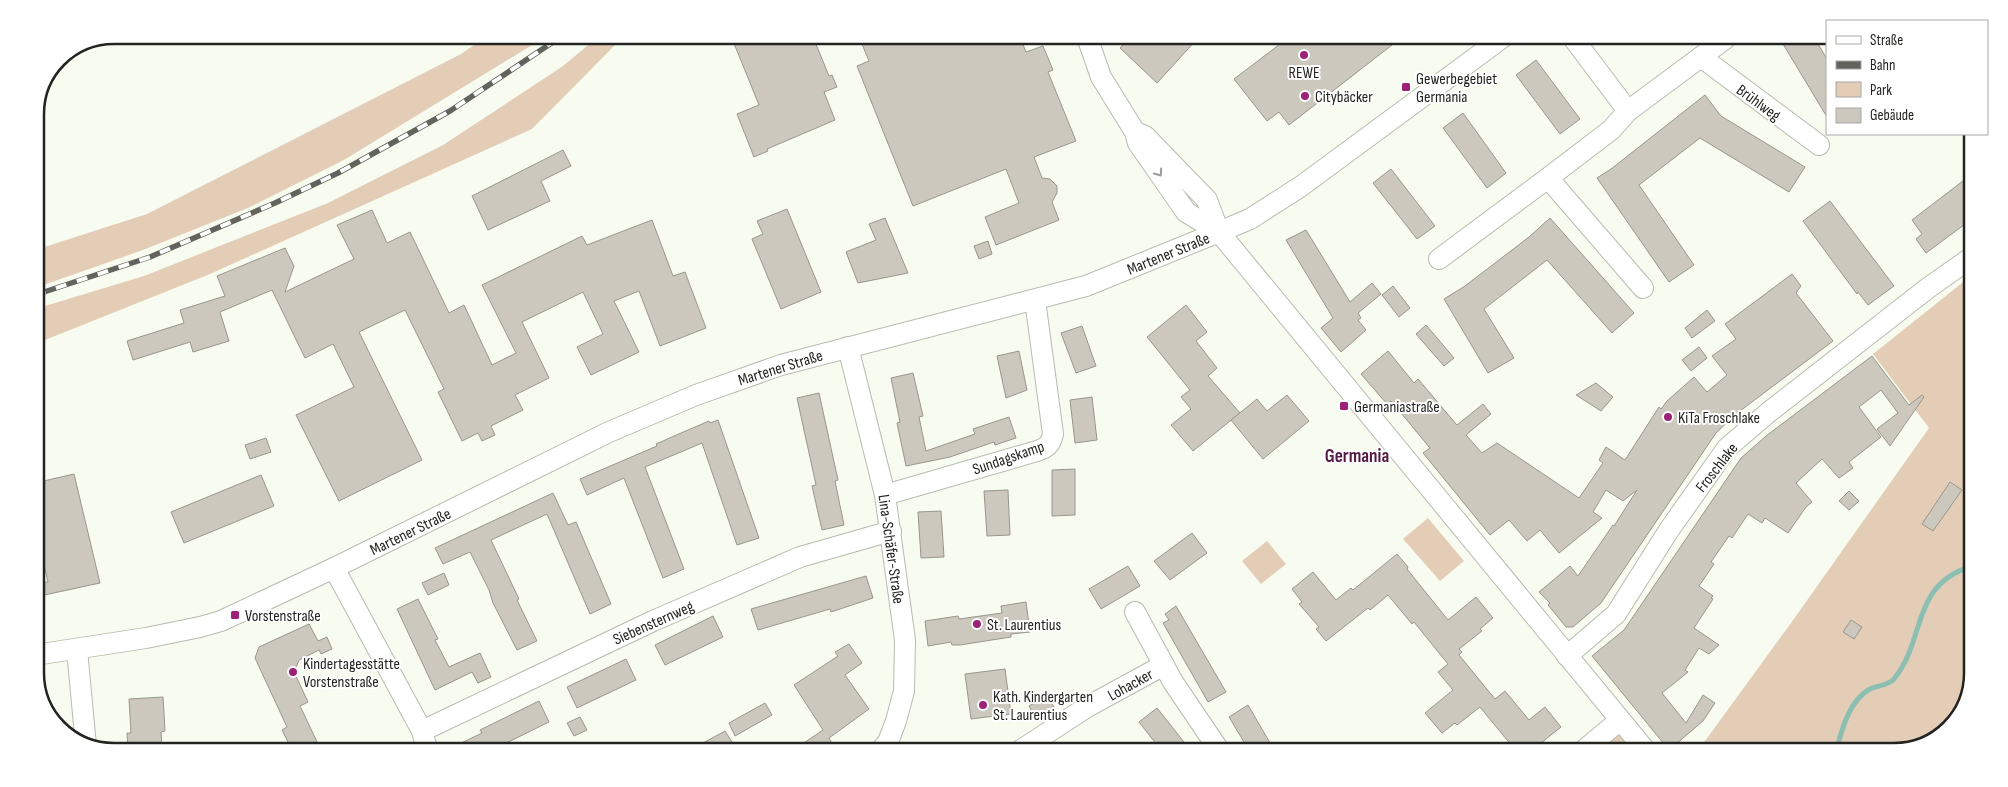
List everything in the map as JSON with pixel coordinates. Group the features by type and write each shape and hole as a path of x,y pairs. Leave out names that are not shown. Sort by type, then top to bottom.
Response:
{"street":[{"path":"1089,44 1101,77 1136,132 1138,143 1186,212 1219,232 1639,743"},
{"name":"Martener Straße","path":"44,654 77,650 191,629 221,621 334,568 617,429 704,392 781,365 1086,286 1250,219 1300,187 1494,44"},
{"path":"1578,44 1628,111"},
{"path":"1439,259 1611,130 1628,111 1718,44"},
{"name":"Brühlweg","path":"1701,57 1819,145"},
{"path":"1548,178 1643,288"},
{"name":"Froschlake","path":"1567,656 1616,614 1669,530 1727,448 1769,412 1928,288 1964,263"},
{"name":"Sundagskamp","path":"884,495 1037,451 1046,448 1052,442 1053,434 1035,300"},
{"name":"Lina-Schäfer-Straße","path":"848,347 884,495 891,532 905,640 904,691 890,743"},
{"name":"Siebensternweg","path":"424,740 653,620 800,557 891,532"},
{"path":"334,568 424,740"},
{"path":"1135,612 1172,682 1214,743"},
{"path":"77,650 85,737"},
{"name":"Lohacker","path":"1032,743 1087,708 1164,665"},
{"path":"1593,743 1619,721"}],"green space":[{"path":"475,44 534,44 344,160 248,208 143,250 44,285 44,247 147,214 461,54"},
{"path":"589,44 616,44 532,129 210,274 44,340 44,306 144,276 328,203 443,145 563,66"},
{"path":"1964,281 1964,682 1961,696 1944,723 1925,736 1908,742 1704,743 1929,428 1873,354"},
{"path":"1428,518 1464,561 1440,581 1403,539"},
{"path":"1267,541 1286,564 1261,584 1242,561"},
{"path":"1619,721 1639,743 1593,743"}],"building":[{"path":"734,44 816,44 829,76 832,75 837,87 824,92 835,120 767,149 768,151 754,157 737,114 759,105"},
{"path":"862,44 1023,44 1026,52 1043,46 1053,70 1048,72 1076,141 1034,157 1042,178 1050,179 1057,186 1057,193 1052,202 1059,220 996,245 985,217 1019,203 1006,169 913,206 857,66 869,61"},
{"path":"1124,44 1193,44 1157,83 1120,48"},
{"path":"1280,44 1393,44 1289,125 1279,112 1267,121 1234,79"},
{"path":"1783,44 1818,44 1826,57 1826,115"},
{"path":"1536,60 1580,119 1560,134 1516,75"},
{"path":"1705,95 1721,116 1805,167 1789,192 1700,138 1639,185 1694,265 1669,282 1597,178"},
{"path":"1463,113 1506,173 1487,188 1443,128"},
{"path":"563,150 571,166 541,181 550,201 488,230 472,196"},
{"path":"1391,169 1435,226 1417,239 1373,183"},
{"path":"1964,180 1964,225 1926,253 1916,239 1922,234 1912,220"},
{"path":"1830,201 1894,286 1868,305 1858,292 1857,294 1803,221"},
{"path":"787,209 821,292 781,309 752,239 763,234 757,221"},
{"path":"372,210 387,243 410,232 449,313 464,305 492,365 516,353 482,285 582,236 587,245 652,220 673,276 685,272 706,328 660,346 639,291 614,301 639,352 591,375 577,347 603,334 583,292 522,322 549,378 515,395 523,410 491,426 495,435 482,441 478,433 462,441 438,392 444,389 405,310 359,332 422,460 339,501 296,415 354,387 333,344 305,358 272,290 220,312 229,341 193,352 190,342 133,360 127,341 184,323 180,310 225,296 217,276 285,248 294,266 285,292 354,259 337,225"},
{"path":"885,218 908,273 858,283 846,252 876,240 869,224"},
{"path":"1550,218 1634,313 1612,333 1547,260 1484,309 1514,358 1488,373 1444,299 1465,286 1529,237"},
{"path":"1306,230 1350,302 1372,283 1381,294 1358,313 1361,318 1358,320 1366,330 1341,352 1321,328 1333,318 1286,240"},
{"path":"988,241 992,254 979,259 974,246"},
{"path":"1792,274 1801,286 1796,293 1833,341 1736,414 1716,433 1601,603 1573,627 1566,627 1548,605 1550,603 1539,592 1570,566 1578,576 1637,490 1623,501 1606,490 1593,512 1602,518 1559,553 1540,530 1527,541 1509,520 1490,535 1423,453 1430,448 1391,401 1387,404 1361,374 1388,351 1414,383 1418,379 1457,425 1483,404 1491,414 1466,435 1482,453 1497,443 1579,498 1603,463 1599,460 1606,447 1625,460 1659,407 1661,409 1667,401 1694,377 1707,392 1727,375 1712,356 1736,339 1725,324"},
{"path":"1393,286 1410,308 1399,317 1382,295"},
{"path":"1186,305 1207,332 1196,341 1217,368 1208,376 1240,413 1193,451 1171,425 1191,409 1181,397 1190,390 1147,337"},
{"path":"1707,310 1715,321 1692,338 1685,328"},
{"path":"1426,325 1454,358 1444,366 1416,334"},
{"path":"1082,326 1096,366 1076,373 1061,333"},
{"path":"1699,347 1707,358 1691,371 1682,360"},
{"path":"1019,351 1027,390 1006,398 997,356"},
{"path":"1872,356 1909,405 1922,395 1924,397 1890,446 1877,429 1898,413 1881,390 1859,407 1881,437 1849,462 1853,468 1839,478 1822,459 1796,483 1812,502 1806,507 1788,533 1765,518 1762,523 1748,514 1732,538 1729,536 1711,562 1714,564 1699,586 1713,596 1711,598 1713,599 1694,628 1719,645 1709,654 1699,648 1685,670 1688,672 1662,693 1686,723 1703,695 1715,703 1703,721 1677,743 1663,743 1592,656 1624,630 1741,458 1766,436"},
{"path":"913,373 923,416 919,417 926,451 975,434 973,429 1009,417 1016,438 995,445 994,442 950,457 906,466 897,423 900,422 891,378"},
{"path":"1596,383 1613,397 1601,411 1576,395"},
{"path":"819,393 838,480 835,481 844,525 822,530 812,486 816,485 797,398"},
{"path":"1287,395 1309,421 1263,459 1231,420 1257,399 1267,411"},
{"path":"1092,397 1097,440 1075,443 1070,400"},
{"path":"718,420 759,538 737,545 702,443 645,467 684,569 663,578 624,478 587,495 580,479 709,421 710,423"},
{"path":"266,438 271,452 250,459 245,445"},
{"path":"1075,469 1075,515 1052,516 1052,470"},
{"path":"74,474 100,583 44,595 44,582 48,582 44,565 44,481"},
{"path":"261,475 274,506 184,543 171,512"},
{"path":"1950,482 1962,490 1933,531 1922,524"},
{"path":"1008,490 1010,535 987,536 984,491"},
{"path":"1849,491 1859,501 1849,510 1839,501"},
{"path":"553,493 568,525 576,522 611,604 590,614 547,514 491,540 537,641 517,650 470,552 443,564 435,548"},
{"path":"941,511 944,557 921,558 918,512"},
{"path":"1192,533 1207,553 1170,580 1154,561"},
{"path":"1397,554 1448,620 1476,597 1493,618 1480,629 1482,631 1459,649 1462,652 1459,655 1495,699 1505,691 1529,720 1545,707 1561,727 1541,743 1509,743 1480,707 1457,725 1455,723 1442,733 1425,713 1453,690 1438,672 1448,664 1414,622 1412,624 1388,595 1326,641 1316,629 1319,627 1299,604 1302,602 1292,589 1313,572 1336,600 1351,588 1353,590"},
{"path":"1128,566 1140,586 1101,609 1089,589"},
{"path":"444,573 449,585 428,595 422,583"},
{"path":"866,576 873,598 831,612 830,609 758,630 751,609"},
{"path":"418,599 438,639 435,640 449,667 480,653 491,677 478,683 472,672 435,690 397,609"},
{"name":"St. Laurentius","path":"1026,602 1030,632 1011,634 1011,637 960,645 952,645 951,642 928,646 925,621 958,616 959,619 1002,613 1001,606"},
{"path":"1176,606 1226,692 1208,702 1163,623 1169,620 1165,614"},
{"path":"713,616 723,637 665,665 655,645"},
{"path":"1851,620 1862,627 1854,639 1843,632"},
{"path":"309,624 318,641 327,637 332,649 321,654 319,650 299,660 294,672 308,702 300,706 318,743 288,743 282,730 287,727 255,658 259,647"},
{"path":"849,644 862,663 845,675 869,709 829,738 832,743 804,743 823,730 794,685 838,656 835,652"},
{"path":"626,659 636,680 577,708 567,687"},
{"path":"1005,669 1011,714 971,719 965,674"},
{"path":"1047,696 1054,707 1035,717 1029,706"},
{"path":"163,697 165,731 161,732 162,743 128,743 127,733 131,733 129,699"},
{"path":"539,701 549,722 506,743 461,743 482,733 480,730"},
{"path":"765,703 772,715 735,736 729,723"},
{"path":"1248,705 1270,743 1245,743 1229,717"},
{"path":"1157,708 1184,743 1156,743 1139,722"},
{"path":"580,717 587,730 574,736 567,723"},
{"path":"725,731 732,742 730,743 703,743"}],"waterway":[{"path":"1838,743 1851,708 1870,689 1892,681 1904,664 1928,600 1951,575 1964,570"}],"railway":[{"path":"44,292 150,257 275,203 338,173 450,111 550,44"}],"place":[{"name":"REWE","path":"1304,55"},
{"name":"Gewerbegebiet Germania","path":"1406,87"},
{"name":"Citybäcker","path":"1305,96"},
{"name":"Germaniastraße","path":"1344,406"},
{"name":"KiTa Froschlake","path":"1668,417"},
{"name":"Vorstenstraße","path":"235,615"},
{"name":"St. Laurentius","path":"977,624"},
{"name":"Kindertagesstätte Vorstenstraße","path":"293,672"},
{"name":"Kath. Kindergarten St. Laurentius","path":"983,705"}],"district":[{"name":"Germania","path":"1357,455"}]}
